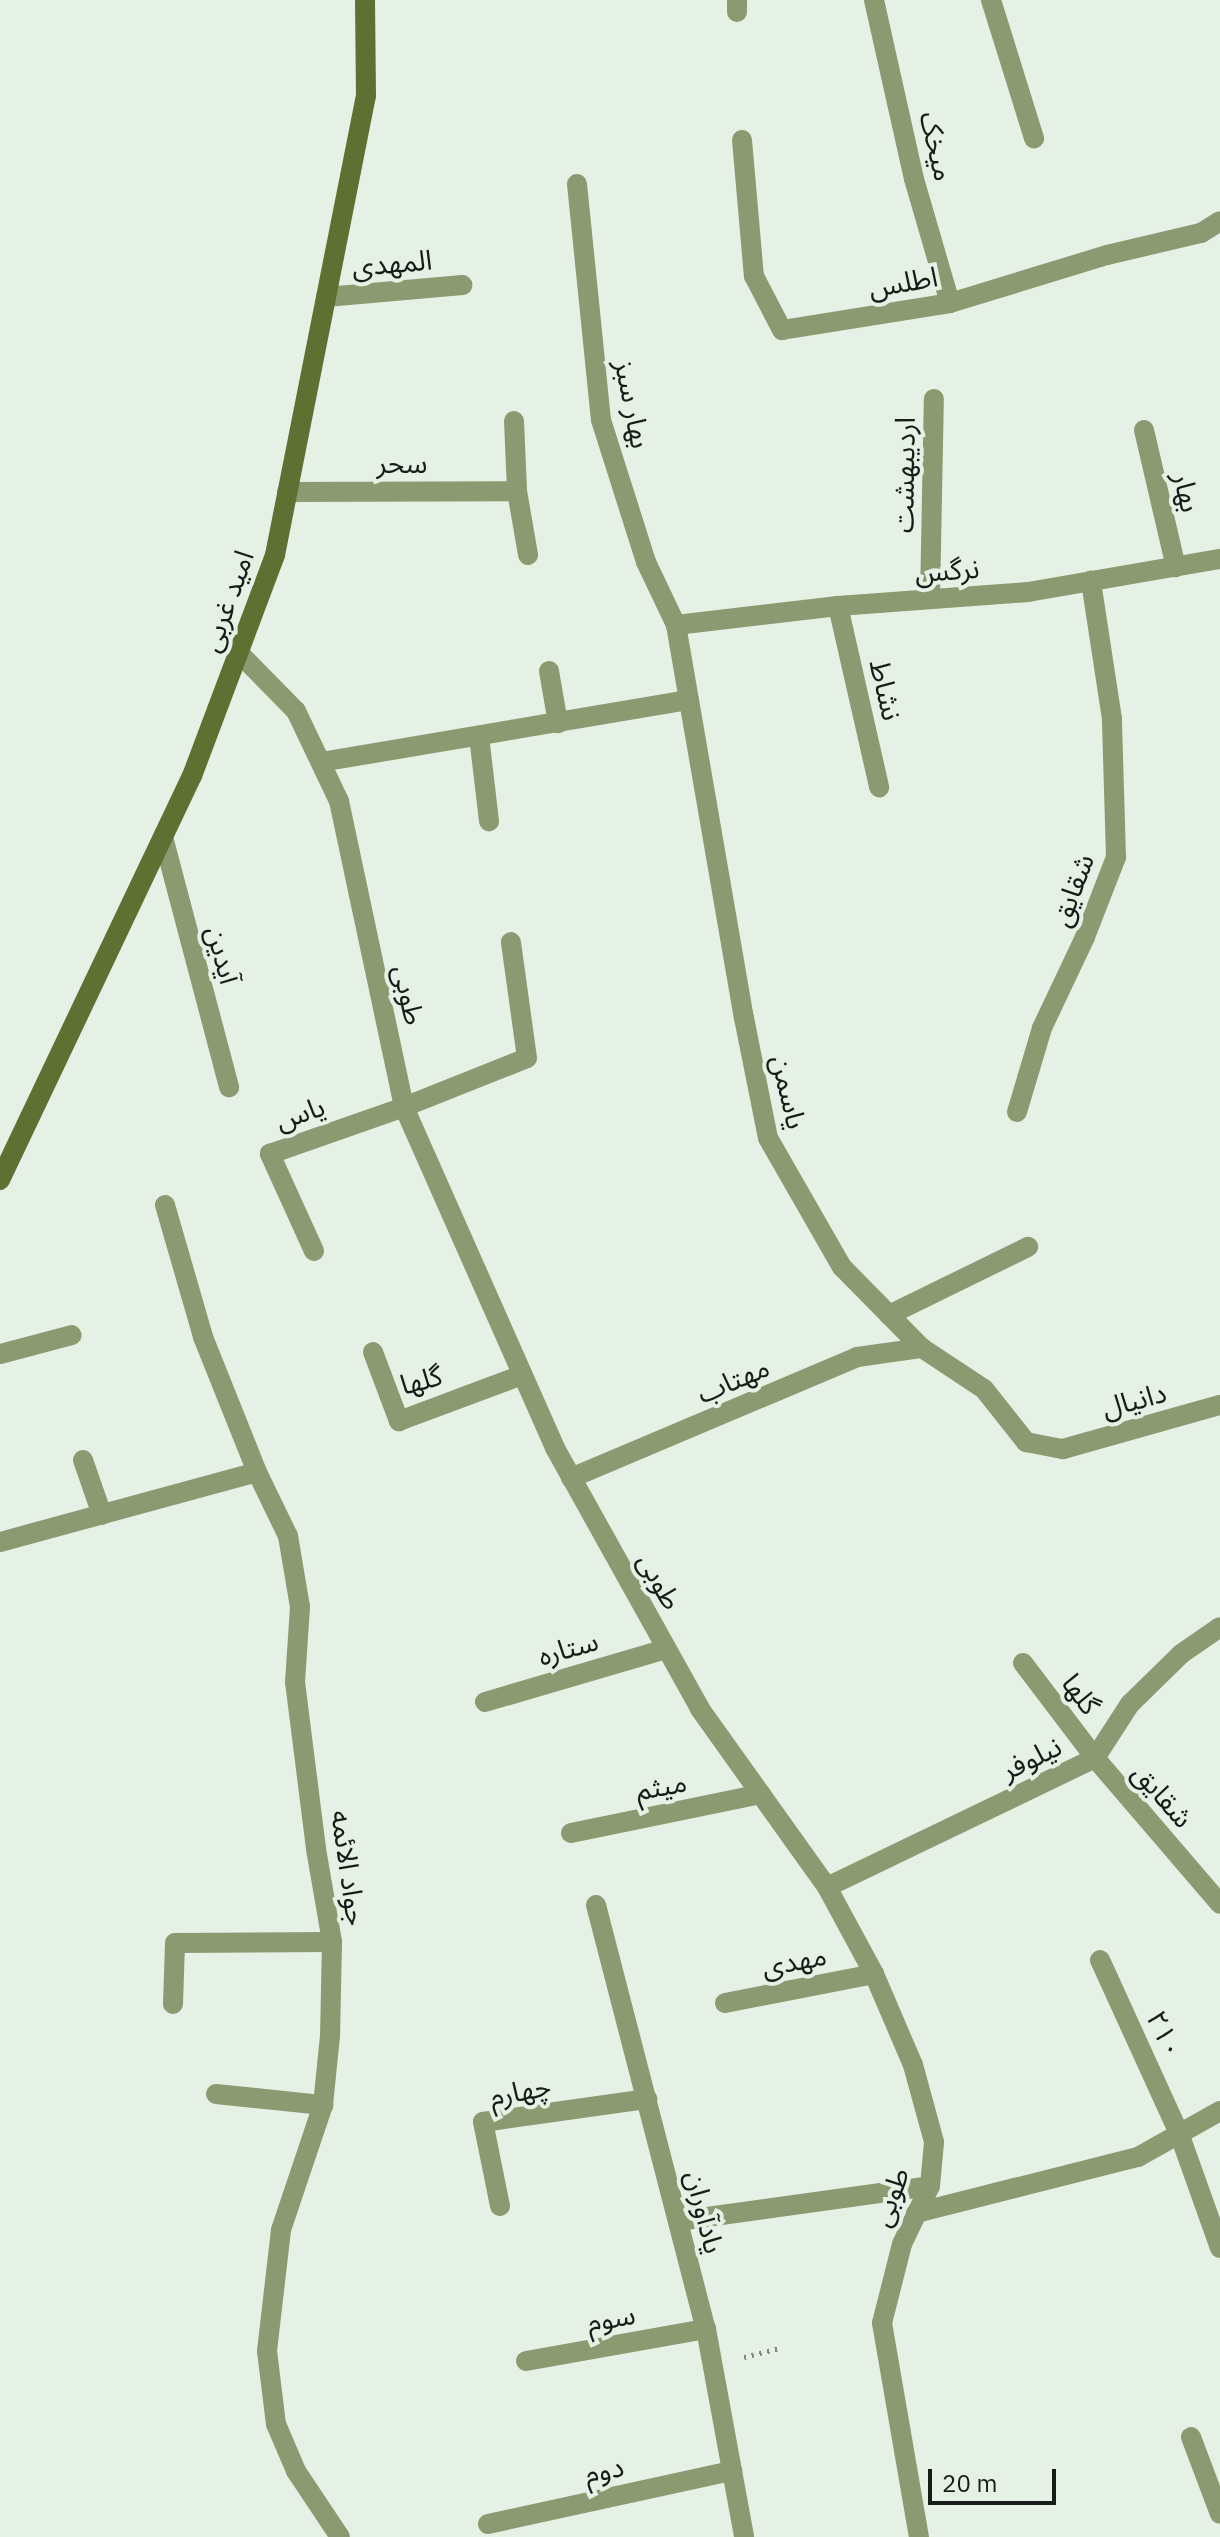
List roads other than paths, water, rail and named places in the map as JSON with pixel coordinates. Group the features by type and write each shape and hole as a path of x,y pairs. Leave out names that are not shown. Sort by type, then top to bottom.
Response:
{"street":[{"name":"امید غربی","path":"0,1180 192,776 275,555 366,96 365,0"},
{"name":"میخک","path":"874,0 914,179 950,303"},
{"path":"991,0 1034,138"},
{"name":"اطلس","path":"742,140 754,276 782,330 950,303 1107,255 1201,233 1220,221"},
{"name":"بهار سبز","path":"577,184 601,420 646,562 676,625"},
{"name":"المهدی","path":"326,297 462,285"},
{"name":"اردیبهشت","path":"930,599 934,399"},
{"path":"514,421 517,491 528,555"},
{"name":"بهار","path":"1144,430 1176,567"},
{"name":"سحر","path":"287,492 517,491"},
{"name":"نرگس","path":"676,625 838,606 1028,592 1220,559"},
{"name":"شقایق","path":"1017,1112 1042,1028 1085,937 1116,857 1112,719 1091,581"},
{"name":"نشاط","path":"838,606 879,787"},
{"name":"یاسمن","path":"676,625 768,1138 842,1267 922,1348 984,1389 1026,1442 1063,1449"},
{"name":"طوبی","path":"238,652 296,711 339,801 404,1107 522,1375 571,1478 700,1709 827,1887 874,1974 913,2065 934,2142 930,2186 902,2244 882,2323 919,2537"},
{"path":"549,671 558,723"},
{"path":"321,762 689,700"},
{"path":"479,736 489,821"},
{"name":"آیدین","path":"163,837 229,1087"},
{"path":"404,1107 527,1058 511,942"},
{"name":"یاس","path":"314,1251 270,1154 404,1107"},
{"name":"جواد الائمه","path":"165,1205 203,1337 257,1472 288,1536 300,1607 295,1682 332,1942 330,2036 323,2105 281,2230 267,2351 276,2424 296,2471 340,2537"},
{"path":"889,1315 1028,1247"},
{"path":"0,1354 72,1335"},
{"name":"مهتاب","path":"571,1478 857,1357 922,1348"},
{"name":"گلها","path":"373,1352 399,1421 522,1375"},
{"name":"دانیال","path":"1063,1449 1220,1405"},
{"path":"83,1460 102,1515"},
{"path":"0,1542 257,1472"},
{"name":"نیلوفر","path":"827,1887 1095,1758 1130,1704 1181,1654 1220,1627"},
{"name":"ستاره","path":"485,1702 666,1649"},
{"name":"گلها","path":"1023,1663 1095,1758"},
{"name":"شقایق","path":"1095,1758 1220,1904"},
{"name":"میثم","path":"571,1833 761,1794"},
{"name":"یادآوران","path":"596,1905 706,2329 744,2537"},
{"path":"173,2004 175,1943 332,1942"},
{"name":"۲۱۰","path":"1100,1960 1179,2133 1220,2248"},
{"name":"مهدی","path":"725,2003 874,1974"},
{"path":"216,2094 323,2105"},
{"name":"چهارم","path":"500,2206 483,2122 647,2099"},
{"path":"916,2213 1138,2157 1220,2111"},
{"path":"678,2221 930,2186"},
{"name":"سوم","path":"526,2361 706,2329"},
{"path":"1191,2437 1220,2514"},
{"name":"دوم","path":"488,2524 732,2471"}]}
